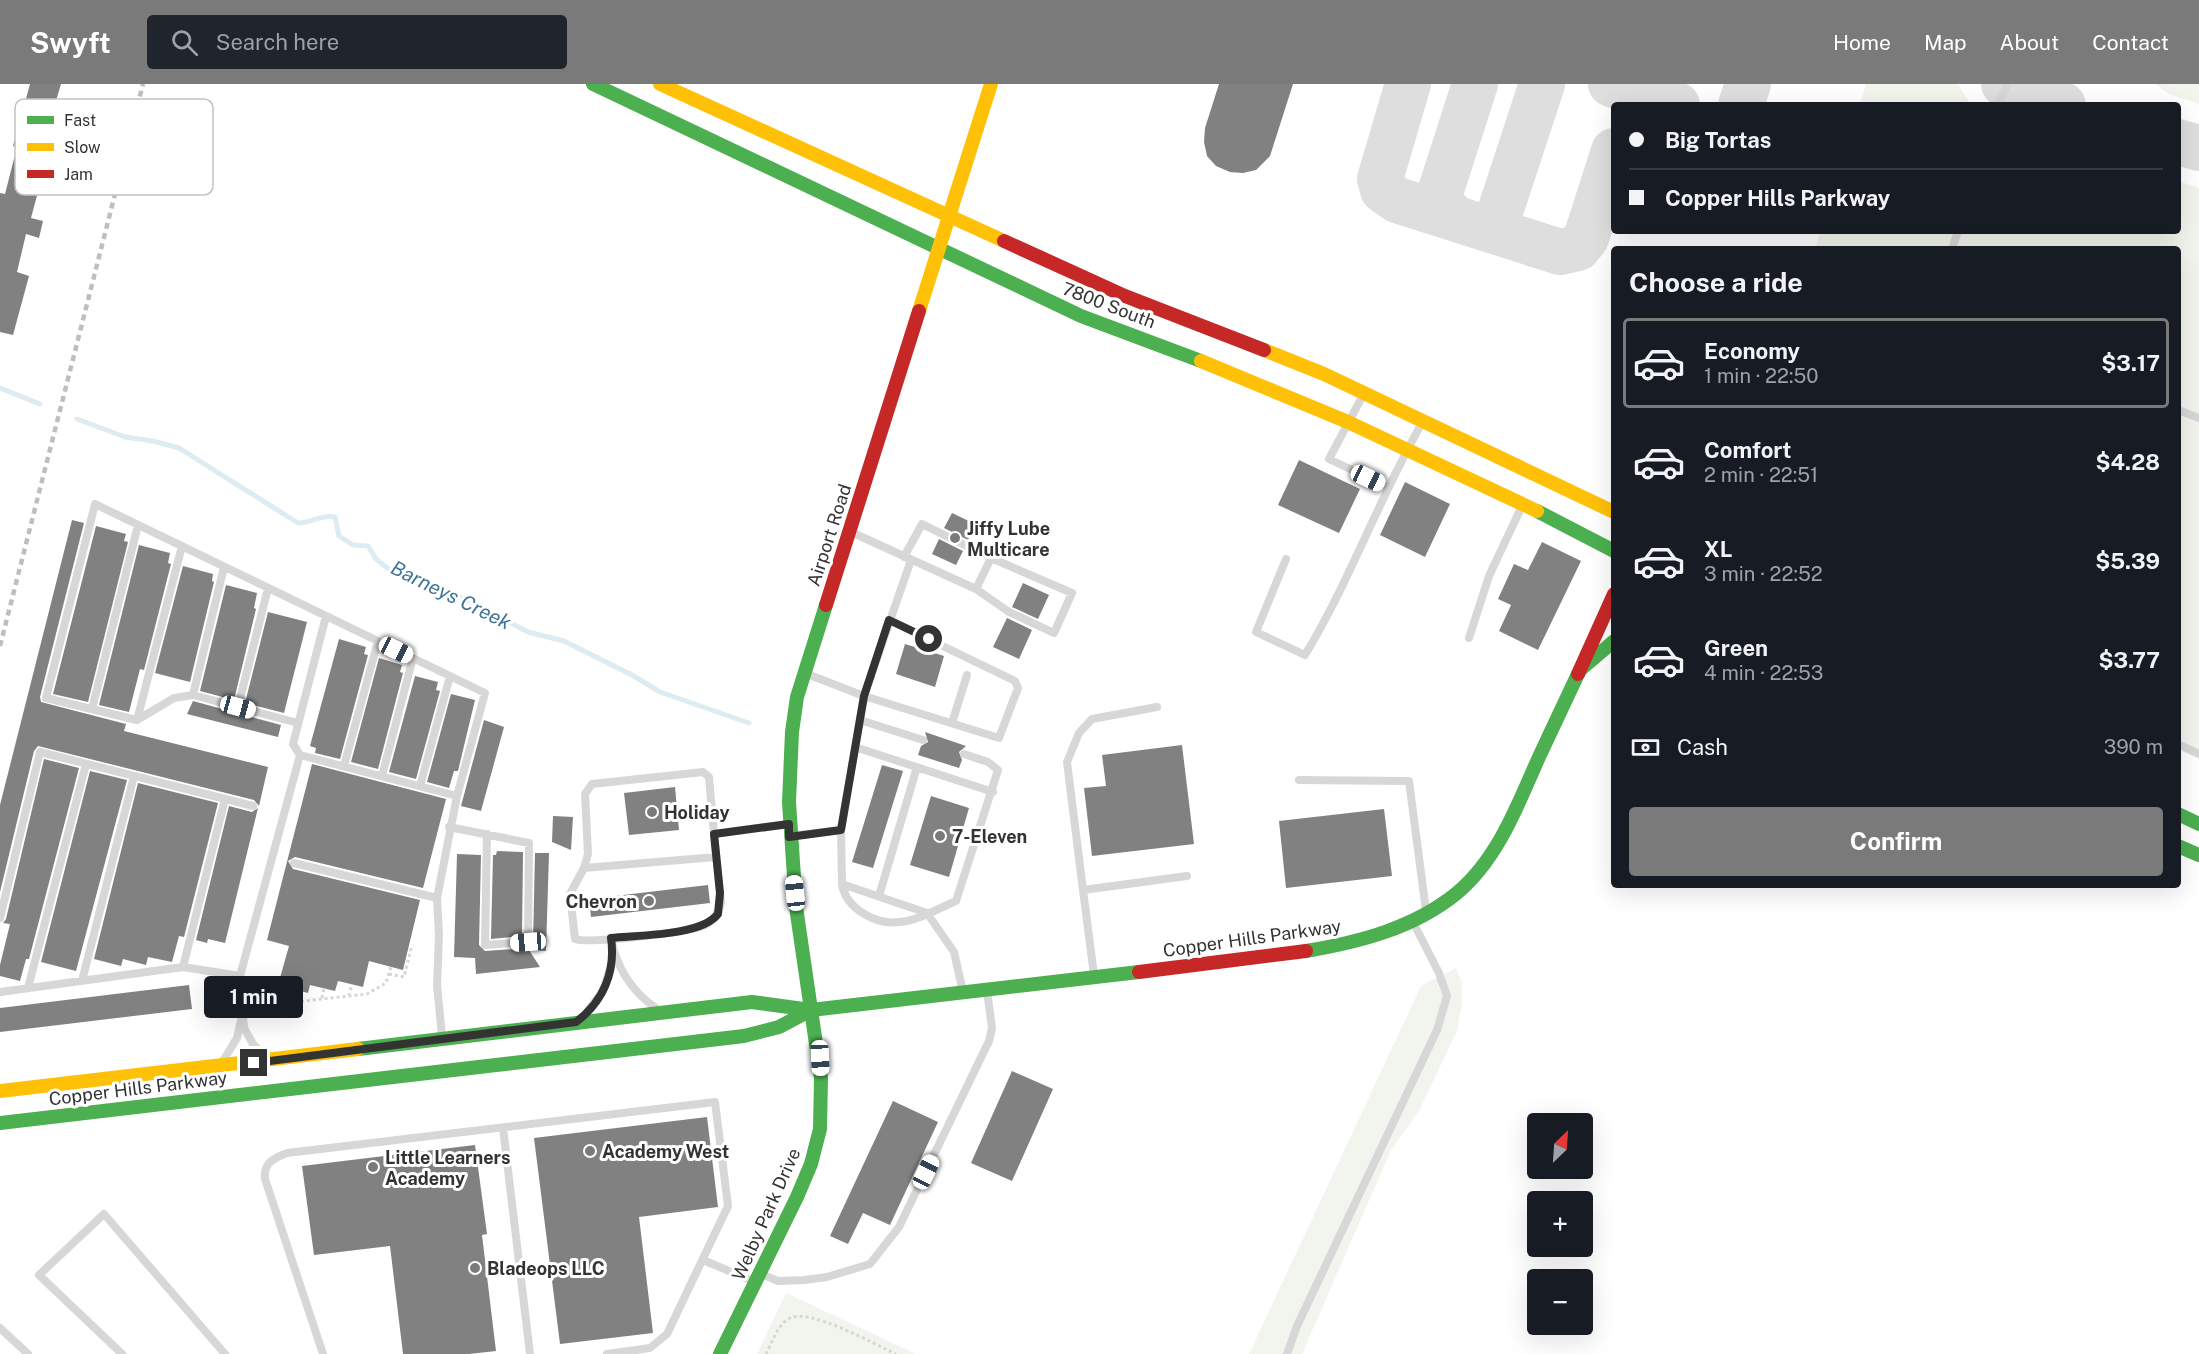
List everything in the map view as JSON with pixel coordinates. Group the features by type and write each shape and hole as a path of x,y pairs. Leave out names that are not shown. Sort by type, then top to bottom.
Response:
{"main road":[{"name":"7800 South","path":"593,84 1081,316 1247,378 1348,422 1523,504 1611,550"},
{"name":"7800 South","path":"660,84 1125,296 1313,370 1611,511"},
{"name":"Airport Road","path":"811,1010 789,830 790,745 804,673 990,84"},
{"name":"Copper Hills Parkway","path":"0,1091 273,1061 752,1002 811,1010 963,993 1340,946 1387,933 1413,921 1457,892 1482,867 1522,794 1611,601"},
{"path":"1580,670 1611,644"},
{"path":"2181,815 2199,824"},
{"path":"2181,847 2199,855"},
{"name":"Copper Hills Parkway","path":"0,1123 744,1036 779,1027 811,1010"},
{"name":"Welby Park Drive","path":"720,1354 802,1182 820,1127 820,1058 811,1010"}],"lane":[{"path":"1999,102 2007,86"},
{"path":"1364,394 1329,459 1388,487"},
{"path":"2181,411 2199,418"},
{"path":"1286,559 1256,632 1305,655 1324,623 1388,487 1423,422"},
{"path":"298,723 192,695 174,698 137,720 46,698 95,504 485,693 449,827 437,898 440,936 437,985 442,1040"},
{"path":"1469,638 1489,576 1523,504"},
{"path":"849,531 908,558 976,589 1009,612 1054,633 1072,593 991,558 922,524 908,558 864,696 841,830 842,884 848,904 864,914 900,922 956,901 997,777 996,767 964,754"},
{"path":"92,709 138,525"},
{"path":"137,720 182,546"},
{"path":"976,589 991,558"},
{"path":"192,695 224,567"},
{"path":"238,707 268,588"},
{"path":"326,616 293,744 300,754 457,796"},
{"path":"804,673 864,696 999,738 1018,688 1015,681 889,620"},
{"path":"344,766 378,641"},
{"path":"382,776 413,658"},
{"path":"952,723 967,675"},
{"path":"420,786 450,676"},
{"path":"1094,976 1067,762 1079,733 1092,719 1157,707"},
{"path":"860,720 923,740"},
{"path":"2181,745 2199,754"},
{"path":"855,747 993,792"},
{"path":"0,918 40,752 252,806"},
{"path":"273,1061 253,1044 242,1019 240,976 300,754"},
{"path":"28,988 86,764"},
{"path":"879,896 917,767"},
{"path":"703,772 709,777 716,857 721,903 712,921 690,929 611,938 580,941 574,936 570,894 584,868 588,854 585,794 592,784 703,772"},
{"path":"82,981 134,776"},
{"path":"1299,780 1409,781 1426,912"},
{"path":"183,967 225,799"},
{"path":"449,827 487,834 529,843 528,942 485,945 487,834"},
{"path":"714,834 841,830"},
{"path":"584,868 716,857"},
{"path":"294,863 437,898"},
{"path":"1083,890 1187,876"},
{"path":"842,884 927,913 954,952 963,993"},
{"path":"1287,1354 1297,1326 1437,1030 1447,996 1439,973 1413,921"},
{"path":"611,938 614,955 638,993 663,1012"},
{"path":"576,1022 591,1009 603,991 614,955"},
{"path":"0,992 183,967 240,976"},
{"path":"703,1260 758,1278 777,1281 827,1277 870,1264 899,1227 989,1041 992,1028 987,990"},
{"path":"218,1067 232,1048 242,1019"},
{"path":"324,1354 265,1179 267,1164 286,1153 715,1102 728,1206 667,1334 650,1348 607,1354"},
{"path":"503,1128 530,1354"},
{"path":"122,1354 39,1275 104,1214 225,1354"},
{"path":"0,1328 28,1354"}],"path":[{"path":"389,974 404,977 412,945"},
{"path":"297,990 295,1002 367,994 386,983 391,966"},
{"path":"349,996 352,984"},
{"path":"321,999 324,988"},
{"path":"766,1354 779,1328 785,1320 795,1315 816,1319 896,1354"}],"shaded area":[{"path":"1866,84 1958,84 1969,102 1861,102"},
{"path":"2155,84 2199,84 2199,104 2169,94"},
{"path":"2181,182 2199,188 2199,759 2181,751 2181,246 1816,246 1819,234 2181,234"},
{"path":"1456,968 1462,983 1462,1004 1457,1031 1419,1111 1391,1150 1302,1354 1249,1354 1421,986"},
{"path":"786,1293 916,1354 757,1354"}],"building":[{"path":"30,84 61,84 56,99 26,99"},
{"path":"1219,84 1293,84 1270,156 1256,170 1243,173 1230,172 1216,166 1207,156 1204,142 1205,128"},
{"path":"15,155 15,195 37,195 31,218 43,221 39,238 26,234 17,272 29,276 13,335 0,332 0,193 5,194"},
{"path":"1299,460 1360,489 1339,533 1278,505"},
{"path":"1405,482 1450,504 1425,557 1380,535"},
{"path":"952,513 975,524 968,540 944,528"},
{"path":"72,520 84,523 40,697 41,702 126,724 124,731 268,767 259,806 254,800 38,746 34,751 0,892 0,805"},
{"path":"96,526 126,534 124,541 128,542 88,702 53,694"},
{"path":"939,539 963,551 956,565 932,554"},
{"path":"1542,542 1581,561 1538,650 1499,631 1511,605 1498,599 1514,564 1528,570"},
{"path":"139,545 170,553 168,563 171,564 144,670 140,669 129,712 99,705"},
{"path":"183,566 213,574 212,581 214,582 190,682 155,673"},
{"path":"1023,583 1049,595 1038,619 1012,607"},
{"path":"226,585 257,593 254,608 256,609 234,700 200,691"},
{"path":"268,612 307,622 284,713 245,703"},
{"path":"1007,618 1032,630 1019,659 993,647"},
{"path":"339,639 366,647 364,654 368,655 340,759 315,753 316,748 310,746"},
{"path":"905,644 944,656 935,687 896,674"},
{"path":"379,658 402,665 400,672 403,673 378,769 351,762"},
{"path":"415,676 438,682 436,690 440,691 416,779 389,772"},
{"path":"451,694 475,700 458,771 454,771 449,788 427,782"},
{"path":"193,701 281,725 278,737 187,714"},
{"path":"484,720 504,727 481,811 461,806"},
{"path":"925,732 966,746 959,752 962,760 959,768 918,755 921,746 928,742"},
{"path":"1182,745 1194,844 1092,856 1084,788 1106,786 1102,755"},
{"path":"44,759 79,768 29,959 26,959 20,981 0,976 0,965 10,924 3,923 6,919"},
{"path":"312,764 446,799 423,888 295,857 288,861 293,869 420,900 403,970 369,961 363,987 338,981 335,991 310,985 308,993 278,985 289,946 267,940"},
{"path":"882,765 903,771 873,868 852,862"},
{"path":"90,771 127,780 76,971 41,962"},
{"path":"138,783 218,803 184,937 179,936 172,962 148,957 146,965 123,959 121,966 94,959"},
{"name":"Holiday","path":"675,787 679,830 629,835 624,793"},
{"name":"7-Eleven","path":"931,796 969,808 949,877 910,865"},
{"path":"229,806 252,812 258,808 225,943 208,939 207,943 196,940"},
{"path":"1384,809 1392,876 1286,888 1279,821"},
{"path":"553,816 573,817 571,850 552,842"},
{"path":"497,851 523,852 522,936 491,939 493,855 496,855"},
{"path":"535,853 549,853 546,951 529,950 540,967 476,974 475,958 454,957 457,854 481,855 479,945 485,951 528,948 533,944"},
{"name":"Chevron","path":"708,885 710,903 591,917 589,899"},
{"path":"189,985 192,1009 0,1032 0,1008"},
{"path":"1012,1071 1053,1089 1012,1181 971,1163"},
{"path":"893,1101 938,1122 890,1225 863,1213 848,1244 830,1236"},
{"path":"707,1117 718,1207 639,1217 653,1333 560,1344 534,1138"},
{"path":"475,1145 487,1234 482,1235 496,1351 469,1354 403,1354 390,1246 314,1255 302,1166"}],"waterway":[{"name":"Barneys Creek","path":"0,388 40,404"},
{"name":"Barneys Creek","path":"77,419 125,437 179,448 298,523 335,517 339,536 353,545 368,546 376,559 391,571 463,598 528,632 564,641 632,675 660,692 749,723"}],"taxiway":[{"path":"1408,84 1380,179 1383,190 1397,200 1560,252 1578,248 1586,238 1611,160"},
{"path":"1456,219 1444,208 1440,193 1475,84"},
{"path":"1479,226 1487,225 1498,218 1542,84"},
{"path":"1611,84 1668,102"},
{"path":"1742,102 1748,84"},
{"path":"2004,84 2055,102"},
{"path":"2181,143 2199,148"}],"railway":[{"path":"139,99 143,84"},
{"path":"0,646 115,195"}],"traffic: fast":[{"path":"593,84 1081,316 1201,361"},
{"path":"1537,511 1611,549"},
{"path":"720,1354 797,1197 811,1164 820,1129 821,1078 796,907 789,802 792,732 797,697 826,605"},
{"path":"1580,670 1611,644"},
{"path":"1306,951 1366,938 1405,924 1440,905 1471,879 1484,864 1506,830 1578,674"},
{"path":"2181,815 2199,824"},
{"path":"2181,847 2199,855"},
{"path":"358,1049 752,1002 811,1010 1139,972"},
{"path":"0,1123 744,1036 779,1027 811,1010"}],"traffic: slow":[{"path":"660,84 1004,241"},
{"path":"919,311 991,84"},
{"path":"1264,350 1324,374 1611,511"},
{"path":"1201,361 1348,422 1537,511"},
{"path":"0,1091 358,1049"}],"traffic: jam":[{"path":"1004,241 1125,296 1264,350"},
{"path":"826,605 919,311"},
{"path":"1578,674 1611,601"},
{"path":"1139,972 1306,951"}],"place":[{"name":"Jiffy Lube Multicare","path":"955,538"},
{"name":"Holiday","path":"652,812"},
{"name":"7-Eleven","path":"940,836"},
{"name":"Chevron","path":"649,901"},
{"name":"Academy West","path":"590,1151"},
{"name":"Little Learners Academy","path":"373,1167"},
{"name":"Bladeops LLC","path":"475,1268"}],"route":[{"path":"254,1063 576,1022 598,1001 608,980 614,955 611,938 704,926 718,914 721,903 714,834 789,824 789,837 841,830 864,696 889,620 929,639"}]}
